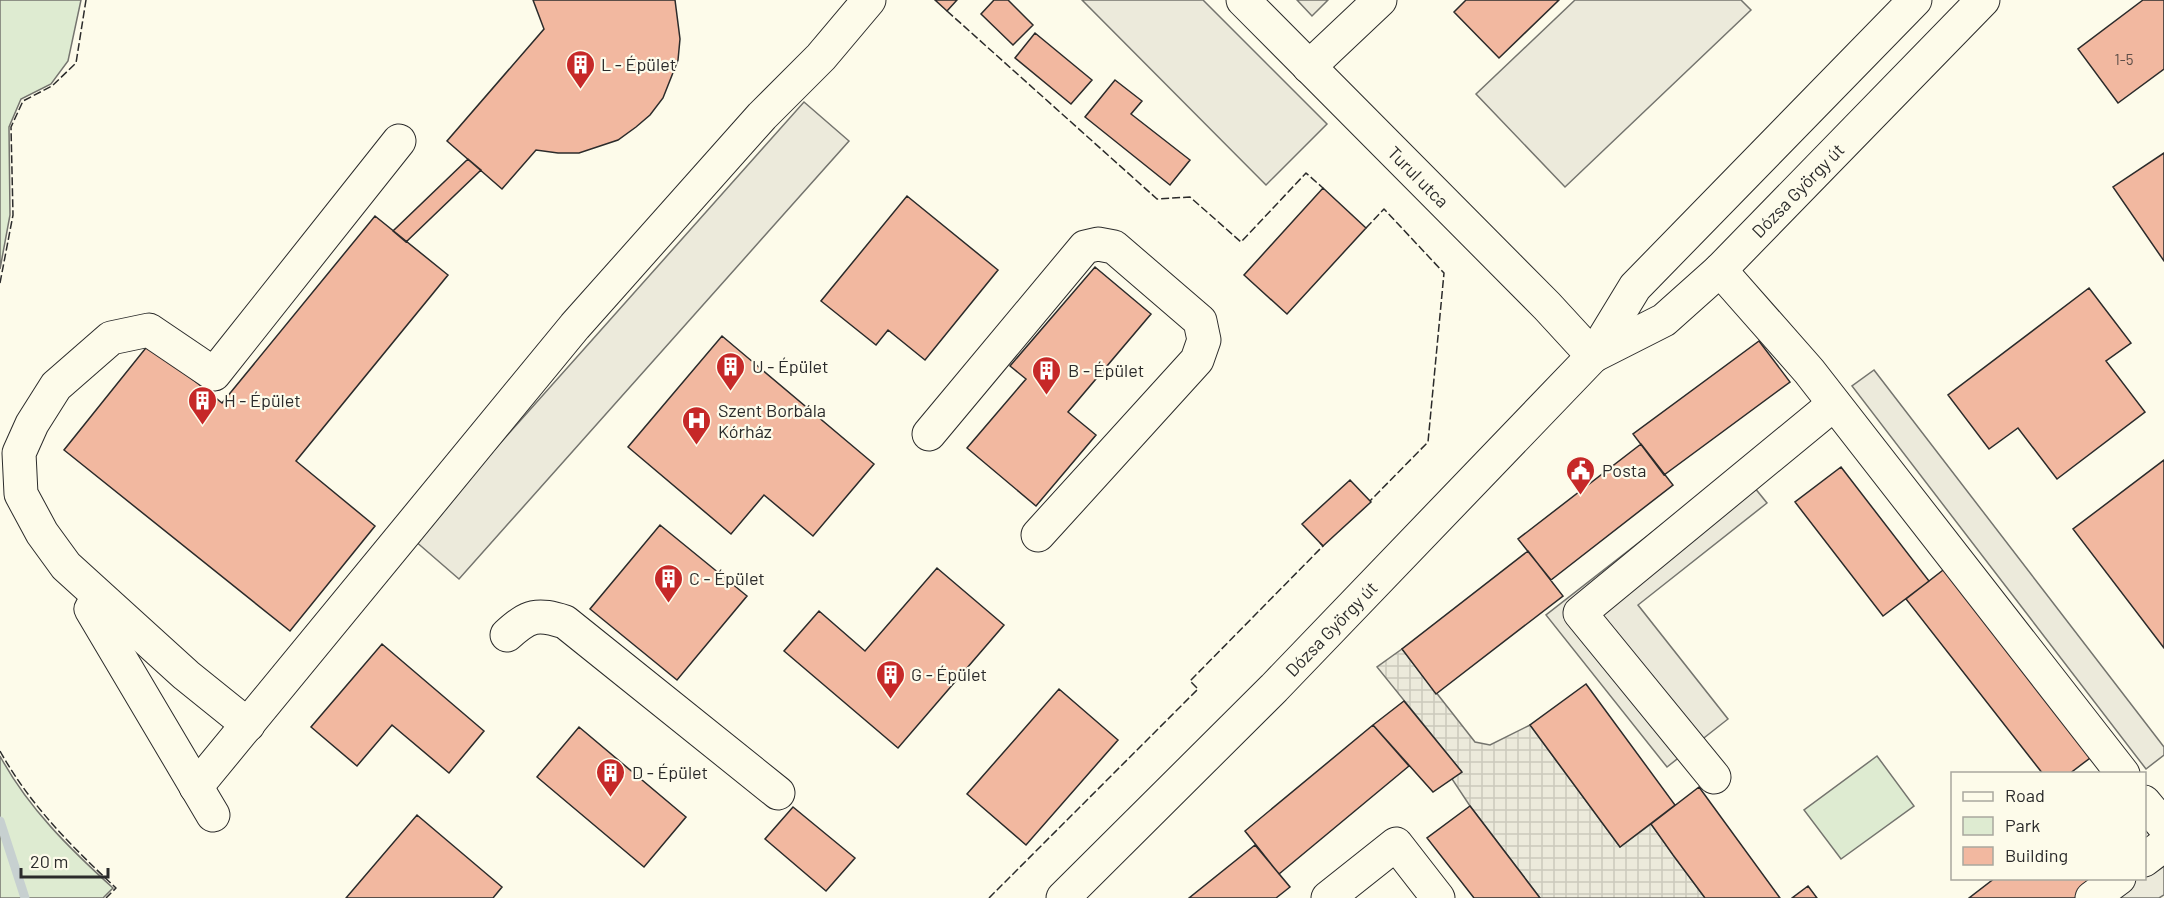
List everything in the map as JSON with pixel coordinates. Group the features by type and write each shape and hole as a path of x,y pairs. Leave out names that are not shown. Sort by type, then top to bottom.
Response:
{"street":[{"path":"196,787 576,326 762,116 821,57 869,0"},
{"name":"Turul utca","path":"1243,0 1547,306 1593,356"},
{"path":"1310,68 1380,0"},
{"name":"Dózsa György út","path":"1063,898 1274,688 1593,356 1635,287 1915,0"},
{"name":"Dózsa György út","path":"1593,356 1664,320 1720,270 1983,0"},
{"path":"248,725 186,675 66,566 42,533 21,494 19,453 32,424 56,386 111,338 148,330 214,374 399,141"},
{"path":"929,434 1085,247 1098,244 1114,247 1200,321 1204,340 1197,360 1038,535"},
{"path":"1720,270 1809,371 2120,772"},
{"path":"1714,777 1580,613 1834,404"},
{"path":"99,597 91,609 213,815"},
{"path":"507,635 523,621 546,616 565,622 777,793"},
{"path":"2146,803 2164,826"},
{"path":"1328,898 1396,843 1438,898"},
{"path":"2146,859 2164,846"},
{"path":"2092,898 2118,880"}],"green space":[{"path":"0,0 81,0 68,61 51,84 21,99 9,127 10,215 0,269"},
{"path":"0,756 23,793 51,827 113,888 103,898 0,898"},
{"path":"1877,756 1914,806 1841,859 1804,810"}],"shaded area":[{"path":"1082,0 1203,0 1327,124 1266,185"},
{"path":"1297,0 1328,0 1312,16"},
{"path":"1575,0 1741,0 1751,10 1565,187 1476,94"},
{"path":"804,102 849,141 459,579 414,540"},
{"path":"1874,370 2164,747 2164,755 2146,769 1852,386"},
{"path":"1737,466 1767,503 1638,605 1728,719 1667,767 1546,615"},
{"path":"1402,649 1475,742 1490,745 1530,725 1620,847 1651,824 1705,898 1540,898 1452,779 1461,771 1377,667"},
{"path":"2164,845 2164,895 2159,898 2092,898 2117,880 2146,880 2146,858"}],"building":[{"name":"L - Épület","path":"533,0 675,0 680,39 678,60 663,98 650,115 636,127 618,140 579,153 536,150 502,189 447,141 544,29"},
{"path":"935,0 957,0 947,11"},
{"path":"994,0 1008,0 1033,25 1013,45 981,14"},
{"path":"1466,0 1559,0 1499,58 1454,12"},
{"path":"2143,0 2164,0 2164,69 2118,103 2078,49"},
{"path":"1035,33 1092,80 1071,104 1015,58"},
{"path":"1115,80 1142,101 1131,114 1190,160 1170,185 1085,117"},
{"path":"2164,153 2164,261 2113,187"},
{"path":"468,159 481,170 406,242 393,231"},
{"path":"1323,188 1366,228 1287,314 1244,275"},
{"path":"907,196 998,270 925,360 888,330 876,345 821,301"},
{"name":"H - Épület","path":"375,216 448,275 296,461 375,526 290,631 64,450 149,344 222,403"},
{"name":"B - Épület","path":"1095,267 1151,314 1068,412 1096,435 1036,506 967,448 1026,379 1010,366"},
{"path":"2089,288 2131,343 2106,361 2145,412 2057,479 2018,428 1989,449 1948,395"},
{"name":"U - Épület","path":"722,336 874,464 813,536 764,495 731,534 628,447"},
{"path":"1759,341 1790,382 1664,475 1633,434"},
{"path":"1641,444 1673,485 1551,580 1518,539"},
{"path":"2164,460 2164,648 2073,529"},
{"path":"1841,467 1929,581 1883,616 1795,502"},
{"path":"1350,480 1371,502 1323,546 1302,524"},
{"name":"C - Épület","path":"660,525 747,596 677,680 590,609"},
{"path":"1528,551 1563,596 1436,694 1402,649"},
{"path":"1947,567 2094,755 2072,772 2041,772 1906,599"},
{"name":"G - Épület","path":"937,568 1004,625 898,748 784,651 819,611 865,651"},
{"path":"382,644 484,731 449,773 392,725 357,766 311,727"},
{"path":"1586,684 1675,805 1620,847 1530,725"},
{"path":"1059,689 1118,740 1026,845 967,794"},
{"path":"1404,701 1462,772 1433,792 1373,725"},
{"path":"1373,725 1409,766 1279,874 1245,831"},
{"name":"D - Épület","path":"579,727 686,817 644,867 537,777"},
{"path":"1699,787 1780,898 1705,898 1673,855 1651,824"},
{"path":"1470,806 1540,898 1474,898 1427,838"},
{"path":"793,807 855,858 826,891 765,839"},
{"path":"417,815 502,887 493,898 346,898"},
{"path":"1255,845 1290,887 1276,898 1189,898"},
{"path":"1992,880 2099,880 2075,898 1969,898"},
{"path":"1808,886 1817,898 1792,898"}],"waterway":[{"path":"0,821 25,898"}],"fence":[{"path":"0,283 13,215 11,127 23,101 52,86 76,63 86,0"},
{"path":"947,11 1157,199 1190,197 1241,242 1306,173 1323,188"},
{"path":"1366,228 1384,209 1444,273 1428,442 1370,501"},
{"path":"989,898 1198,689 1190,681 1323,546 1320,543"},
{"path":"0,751 24,789 52,824 116,888 106,898"}],"place":[{"name":"L - Épület","path":"580,90"},
{"name":"U - Épület","path":"731,392"},
{"name":"B - Épület","path":"1047,396"},
{"name":"H - Épület","path":"203,426"},
{"name":"Szent Borbála Kórház","path":"697,446"},
{"name":"Posta","path":"1581,496"},
{"name":"C - Épület","path":"668,604"},
{"name":"G - Épület","path":"890,700"},
{"name":"D - Épület","path":"611,798"}]}
